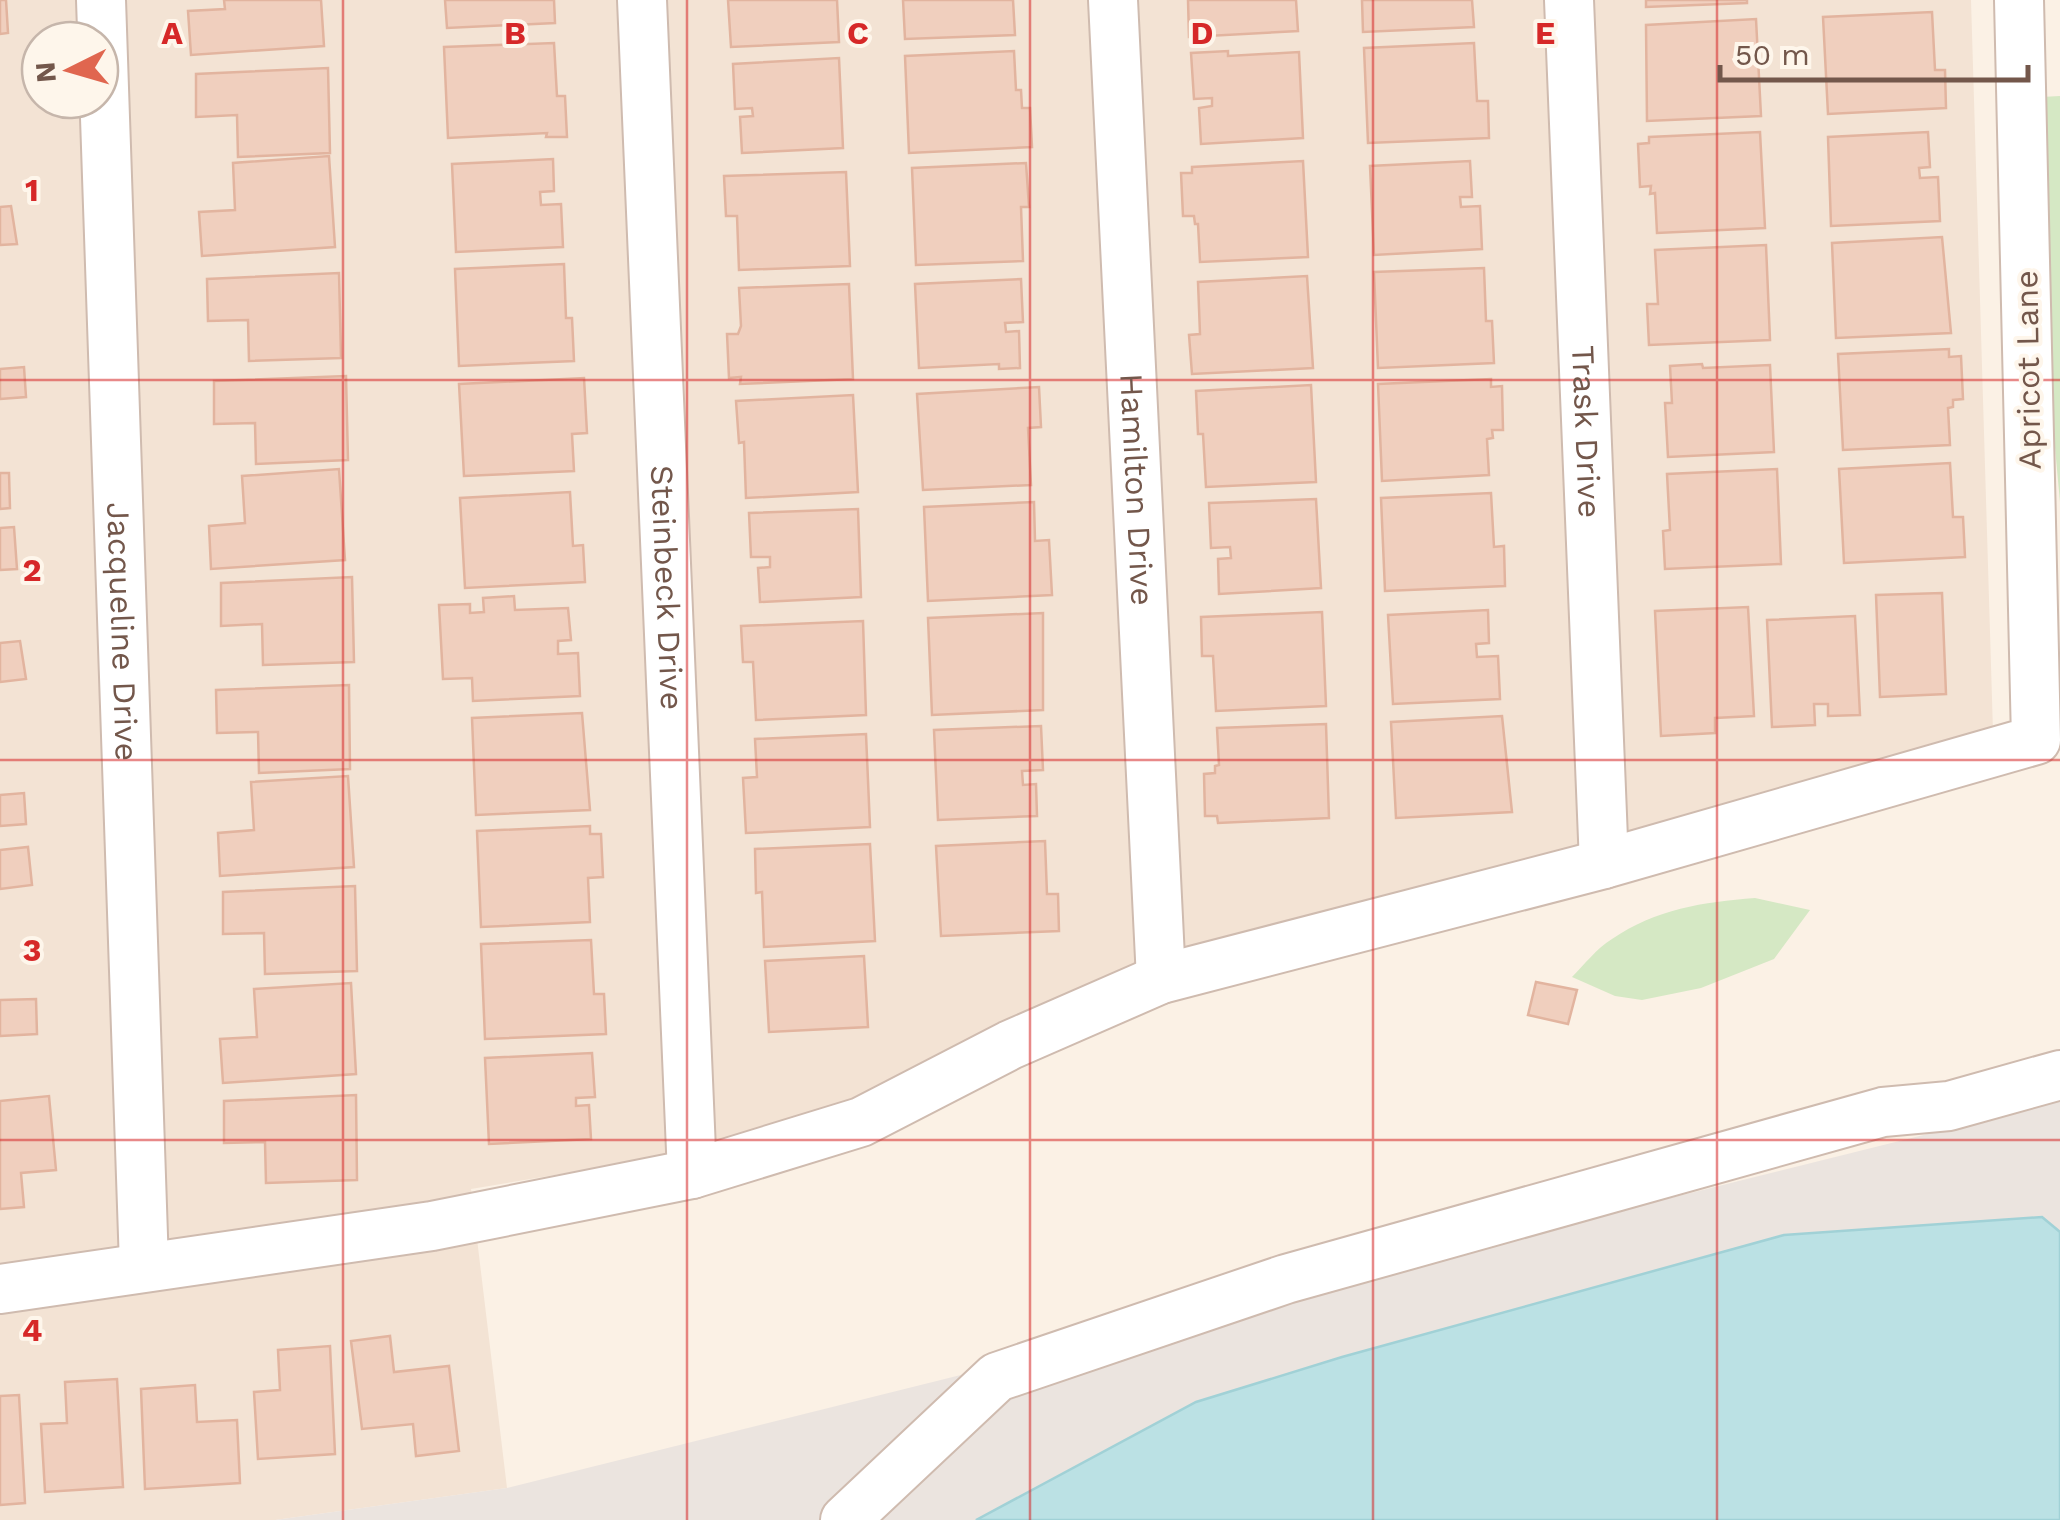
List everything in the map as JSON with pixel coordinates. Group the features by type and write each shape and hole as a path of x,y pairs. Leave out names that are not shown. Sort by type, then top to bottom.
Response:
{"street":[{"name":"Jacqueline Drive","path":"101,0 144,1265"},
{"name":"Steinbeck Drive","path":"642,0 692,1174"},
{"name":"Hamilton Drive","path":"1114,0 1161,979"},
{"name":"Trask Drive","path":"1570,0 1604,864"},
{"name":"Apricot Lane","path":"1604,864 2036,740 2019,0"},
{"path":"0,1289 432,1226 692,1174 861,1122 1010,1045 1161,979 1604,864"},
{"path":"845,1520 997,1377 1286,1279 1883,1112 1949,1106 2060,1076"}],"shaded area":[{"path":"0,0 1971,0 1993,732 1156,960 759,1141 471,1189 507,1488 275,1520 0,1520"},
{"path":"2060,1101 2060,1520 275,1520 507,1488"}],"green space":[{"path":"2060,96 2060,502 2023,98"},
{"path":"1755,898 1810,910 1774,959 1701,988 1642,1000 1615,996 1572,977 1606,943 1646,921 1699,905"}],"water":[{"path":"2042,1217 2060,1232 2060,1520 976,1520 1196,1402 1342,1357 1784,1235"}],"building":[{"path":"0,0 6,0 8,33 0,34"},
{"path":"224,0 321,0 324,46 191,55 188,11 225,9"},
{"path":"445,0 554,0 555,23 447,28"},
{"path":"728,0 837,0 839,42 731,47"},
{"path":"903,0 1013,0 1015,35 905,39"},
{"path":"1188,0 1296,0 1298,31 1189,37"},
{"path":"1362,0 1472,0 1474,27 1363,32"},
{"path":"1646,0 1747,0 1747,3 1646,7"},
{"path":"1932,12 1935,70 1945,70 1946,108 1828,114 1823,17"},
{"path":"1756,19 1761,116 1647,121 1646,25"},
{"path":"554,43 557,96 565,96 567,137 546,137 547,133 448,138 444,47"},
{"path":"1474,43 1477,101 1488,101 1489,138 1368,143 1364,48"},
{"path":"1014,51 1016,90 1021,90 1022,108 1030,108 1032,147 909,153 905,56"},
{"path":"1228,51 1228,56 1299,52 1303,138 1201,144 1199,108 1212,106 1212,98 1194,99 1191,53"},
{"path":"839,58 843,148 742,153 740,117 753,116 752,108 735,109 733,64"},
{"path":"328,68 330,153 238,157 237,115 196,117 196,74"},
{"path":"1760,132 1765,228 1657,233 1655,193 1650,194 1651,186 1640,187 1638,144 1649,143 1649,137"},
{"path":"1928,132 1930,167 1919,168 1920,178 1938,177 1940,221 1831,226 1828,137"},
{"path":"329,156 335,247 202,256 199,212 235,210 233,163"},
{"path":"553,159 554,191 540,192 541,205 561,204 563,247 456,252 452,164"},
{"path":"1303,161 1308,257 1200,262 1198,224 1194,216 1183,216 1181,173 1192,173 1192,167"},
{"path":"1470,161 1472,197 1460,197 1461,207 1480,206 1482,249 1374,255 1370,166"},
{"path":"1026,163 1029,207 1021,207 1023,261 916,265 912,168"},
{"path":"846,172 850,266 739,270 737,216 726,216 724,176"},
{"path":"11,206 17,244 0,245 0,207"},
{"path":"1942,237 1951,333 1836,338 1832,243"},
{"path":"1766,245 1770,340 1649,345 1647,304 1658,304 1655,250"},
{"path":"564,264 566,318 572,318 574,361 459,366 455,269"},
{"path":"1484,268 1486,321 1492,321 1494,363 1378,368 1374,272"},
{"path":"339,273 341,358 249,361 248,320 208,321 207,279"},
{"path":"1307,276 1313,368 1192,374 1189,335 1200,334 1198,282"},
{"path":"1021,279 1023,322 1005,323 1006,332 1019,331 1020,368 999,369 999,364 919,368 915,284"},
{"path":"849,284 853,379 740,384 741,377 729,378 727,334 738,334 741,326 739,288"},
{"path":"1949,349 1949,357 1961,356 1963,399 1953,400 1953,407 1948,408 1950,445 1843,450 1838,354"},
{"path":"1702,364 1703,368 1770,365 1774,452 1668,457 1665,403 1672,403 1670,366"},
{"path":"24,367 26,397 0,399 0,369"},
{"path":"346,376 348,460 256,464 255,423 214,424 214,381"},
{"path":"584,378 587,433 572,434 574,471 464,476 459,384"},
{"path":"1491,379 1491,387 1502,386 1503,430 1492,430 1493,438 1487,439 1489,475 1382,481 1378,384"},
{"path":"1311,385 1316,482 1206,487 1196,391"},
{"path":"1039,387 1041,427 1028,428 1031,485 923,490 917,394"},
{"path":"853,395 858,492 746,498 744,442 739,443 736,401"},
{"path":"1950,463 1953,517 1963,517 1965,557 1844,563 1839,469"},
{"path":"339,469 345,560 211,569 209,526 245,523 242,476"},
{"path":"1777,469 1781,564 1665,569 1663,531 1670,530 1667,474"},
{"path":"0,473 9,473 10,508 0,509"},
{"path":"570,492 573,546 583,545 585,582 465,588 460,498"},
{"path":"1491,493 1494,547 1504,546 1505,586 1385,591 1381,498"},
{"path":"1316,499 1321,588 1219,594 1218,559 1231,558 1230,547 1211,548 1209,503"},
{"path":"1034,502 1035,541 1049,540 1052,595 928,601 924,507"},
{"path":"858,509 861,597 760,602 758,568 770,567 770,557 751,557 749,513"},
{"path":"14,527 17,569 0,570 0,528"},
{"path":"352,577 354,662 263,665 262,624 221,626 221,583"},
{"path":"1942,593 1946,694 1880,697 1876,595"},
{"path":"514,596 515,610 568,608 571,640 558,641 558,654 578,653 580,696 473,701 472,678 443,679 439,605 470,604 470,613 484,612 483,598"},
{"path":"1748,607 1754,716 1715,718 1715,733 1661,736 1655,611"},
{"path":"1488,610 1489,643 1476,644 1477,657 1498,656 1500,699 1393,704 1388,615"},
{"path":"1322,612 1326,706 1216,711 1213,656 1202,656 1201,617"},
{"path":"1043,613 1043,710 932,715 928,618"},
{"path":"1855,616 1860,715 1828,716 1828,704 1814,704 1815,725 1772,727 1767,620"},
{"path":"863,621 866,715 756,720 753,662 743,662 741,626"},
{"path":"20,641 26,679 0,682 0,643"},
{"path":"349,685 350,769 259,773 258,732 217,733 216,690"},
{"path":"582,713 590,810 476,815 472,718"},
{"path":"1502,716 1512,812 1396,818 1391,722"},
{"path":"1326,724 1329,818 1218,823 1217,816 1205,816 1204,774 1215,773 1215,766 1219,765 1217,728"},
{"path":"1041,726 1043,770 1022,771 1023,785 1036,784 1037,816 938,820 934,730"},
{"path":"866,734 870,827 746,833 743,778 757,777 755,739"},
{"path":"348,776 354,867 220,876 218,833 254,830 251,782"},
{"path":"24,793 26,824 0,826 0,795"},
{"path":"590,826 590,834 601,834 603,877 588,878 590,922 481,927 477,831"},
{"path":"1045,841 1047,894 1058,894 1059,931 941,936 936,846"},
{"path":"870,844 875,941 764,947 762,892 756,893 755,849"},
{"path":"28,847 32,885 0,889 0,850"},
{"path":"355,886 357,971 265,974 264,933 223,934 223,892"},
{"path":"591,940 594,994 604,994 606,1034 485,1039 481,944"},
{"path":"864,956 868,1027 769,1032 765,961"},
{"path":"1536,982 1577,990 1568,1024 1528,1015"},
{"path":"351,983 356,1074 223,1083 220,1039 257,1037 254,989"},
{"path":"36,999 37,1034 0,1036 0,1000"},
{"path":"592,1053 595,1097 576,1098 576,1106 589,1105 591,1139 489,1144 485,1058"},
{"path":"356,1095 357,1180 266,1183 265,1142 224,1143 224,1101"},
{"path":"49,1096 56,1170 21,1173 24,1207 0,1209 0,1101"},
{"path":"390,1336 394,1372 449,1366 459,1451 416,1456 413,1424 362,1429 351,1341"},
{"path":"330,1346 335,1454 258,1459 254,1392 280,1390 278,1350"},
{"path":"117,1379 123,1487 45,1492 41,1424 67,1423 65,1382"},
{"path":"195,1385 197,1422 237,1420 240,1483 145,1489 141,1389"},
{"path":"19,1395 25,1503 0,1505 0,1396"}]}
